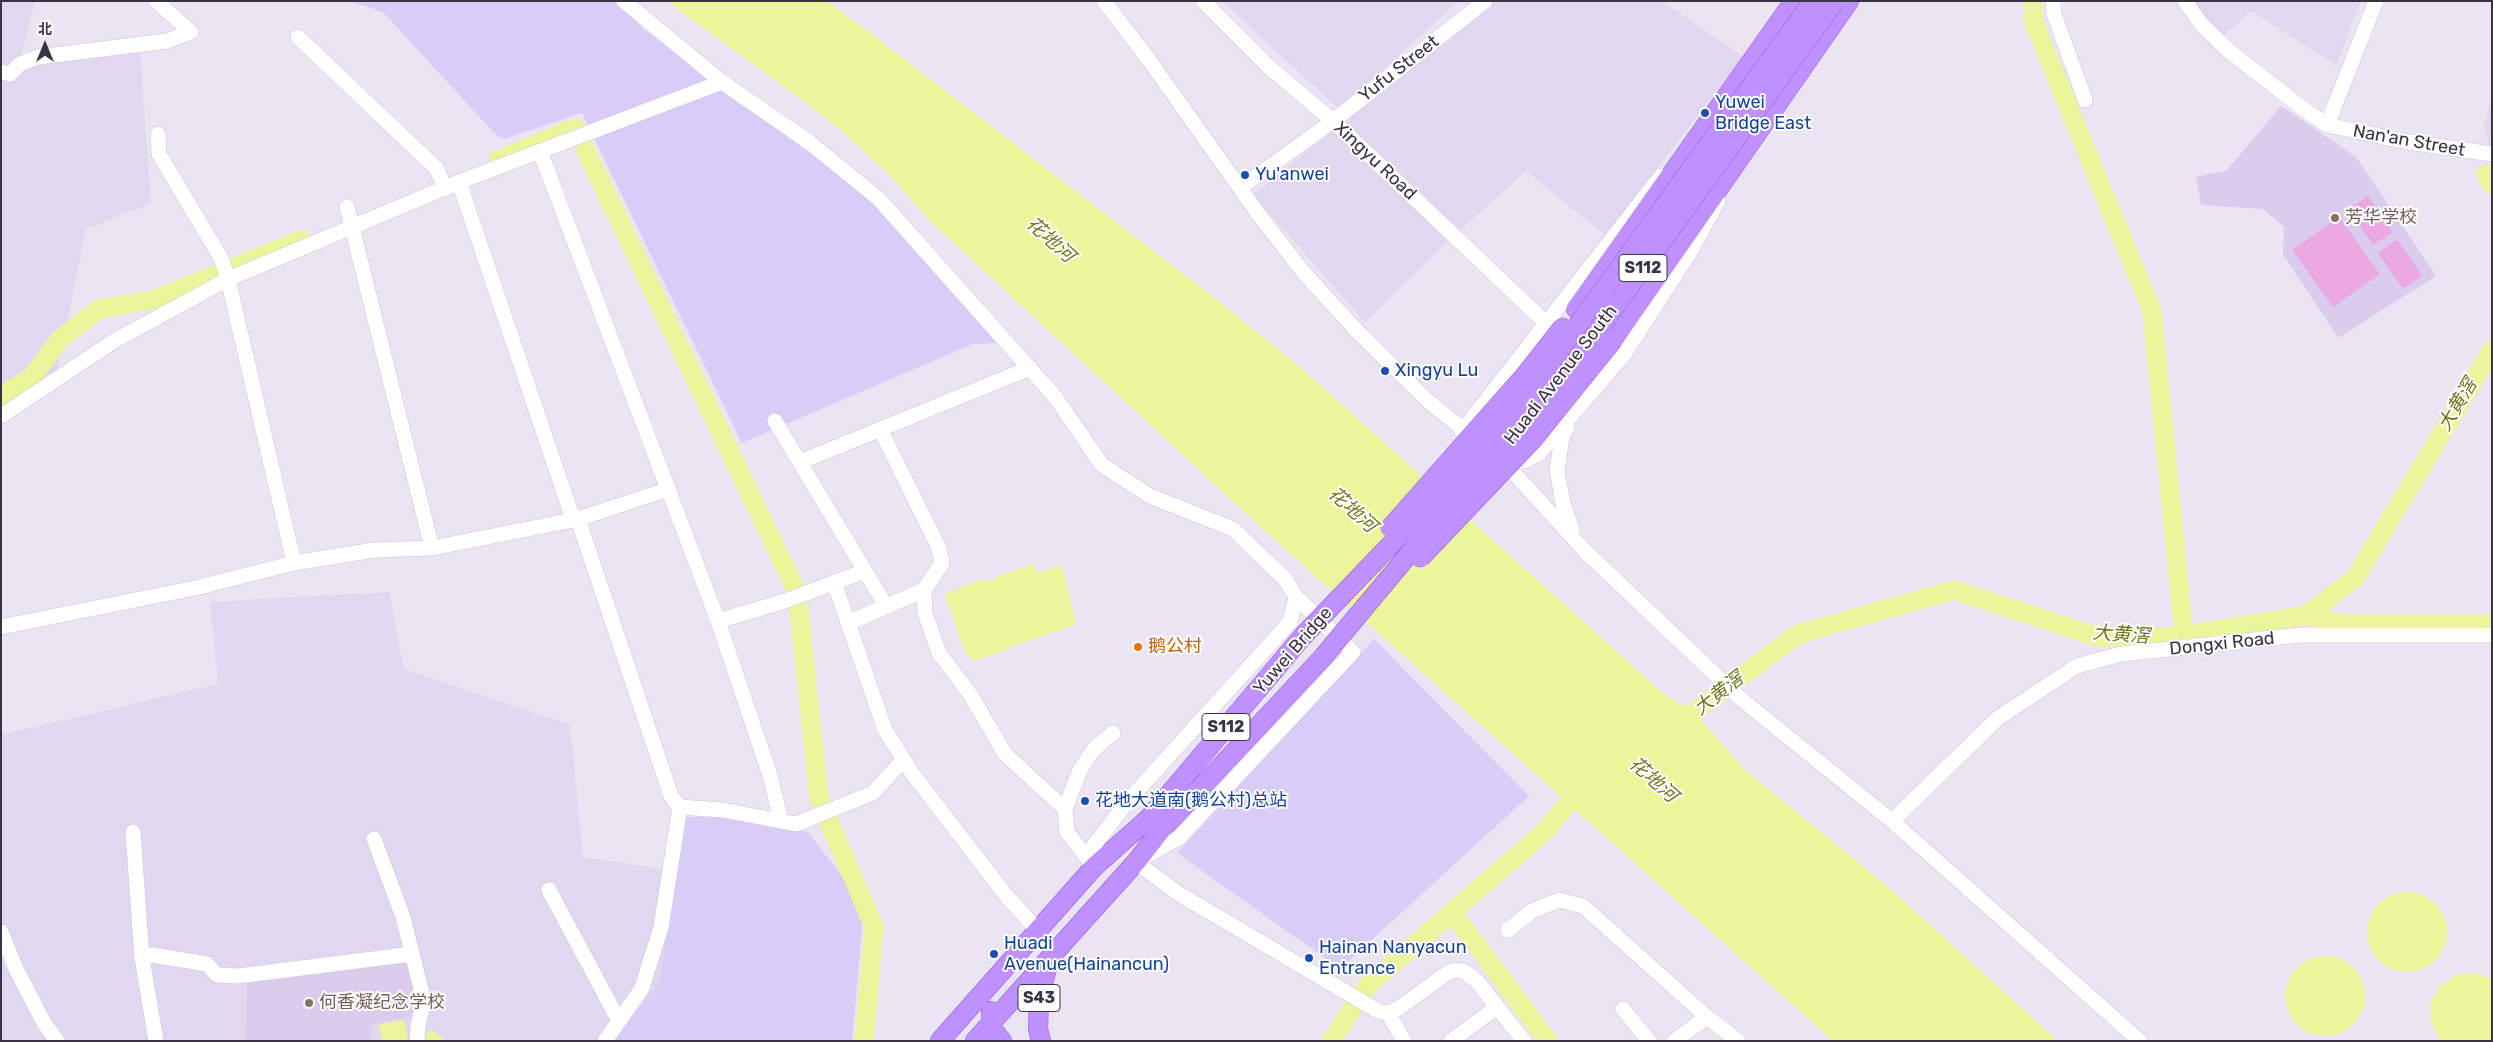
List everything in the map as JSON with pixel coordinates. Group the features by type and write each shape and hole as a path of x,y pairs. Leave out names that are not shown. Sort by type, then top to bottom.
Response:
{"main road":[{"path":"1303,636 1412,502 1526,374 1576,309 1794,1"},
{"name":"Huadi Avenue South","path":"1429,517 1547,370 1813,1"},
{"name":"Huadi Avenue South","path":"1429,517 1541,406 1562,380 1835,1"},
{"name":"Huadi Avenue South","path":"1733,166 1849,1"},
{"path":"1323,657 1519,454 1613,340 1733,166"},
{"name":"Yuwei Bridge","path":"1155,824 1303,636 1429,517"},
{"name":"S112","path":"940,1041 1035,934 1090,862 1155,824 1323,657 1429,517"},
{"name":"S112","path":"1051,956 1136,862 1155,824"},
{"path":"1035,934 1032,952 1040,956 1051,956"},
{"path":"1002,1041 992,1029 991,1010 995,999 1016,975 1035,934"},
{"path":"975,1041 1051,956"},
{"name":"S43","path":"1041,1041 1038,1029 1039,999 1051,956"}],"street":[{"path":"1,72 10,74 20,64 38,57 167,41 191,32 156,1"},
{"path":"624,1 722,82 809,142 879,199 1056,398 1102,465 1150,496 1234,529 1285,579 1296,597 1353,652 1180,836 1136,862 1179,894 1338,988 1383,1012 1404,1041"},
{"path":"1104,1 1149,60 1284,248 1332,305 1395,370 1462,431 1501,459 1586,552 1741,699 1892,821 2140,1041"},
{"name":"Xingyu Road","path":"1203,1 1269,67 1333,121 1546,323"},
{"name":"Yufu Street","path":"1240,188 1333,121 1485,1"},
{"path":"2054,1 2054,14 2084,100"},
{"name":"Nan'an Street","path":"2185,1 2201,24 2229,51 2327,125 2361,134 2492,154"},
{"path":"2327,125 2376,1"},
{"path":"298,37 437,169 452,186 571,513 578,519 671,796 680,807 723,810 796,824 816,814 873,793 903,760"},
{"path":"1,416 114,342 228,279 452,186 722,82"},
{"path":"158,134 159,154 221,258 228,279 294,563"},
{"path":"1462,431 1653,185 1695,139"},
{"path":"540,151 718,621 770,775 781,821"},
{"name":"Huadi Avenue South","path":"1501,459 1515,462 1532,458 1575,413 1625,353 1661,298 1710,216 1733,166"},
{"path":"347,207 354,227 432,548"},
{"path":"800,462 1030,368"},
{"path":"1575,413 1562,438 1557,470 1567,519 1586,552"},
{"path":"775,421 886,606"},
{"path":"848,623 924,590 942,562 938,546 880,429"},
{"path":"1,627 195,588 294,563 376,550 432,548 578,519 669,489"},
{"path":"718,621 785,601 865,571"},
{"path":"834,582 885,730 903,760 1035,934"},
{"path":"924,590 925,613 939,653 970,694 1005,754 1065,809"},
{"path":"1112,733 1094,749 1080,770 1065,809 1067,832 1090,862 1128,801 1290,622 1296,597"},
{"name":"Dongxi Road","path":"1892,821 1998,718 2077,666 2121,654 2300,635 2492,635"},
{"path":"605,1041 642,988 661,927 680,807"},
{"path":"133,832 142,958 156,1041"},
{"path":"374,839 402,917 424,1001 418,1025 417,1041"},
{"path":"549,890 619,1021"},
{"path":"1508,930 1532,911 1559,900 1583,906 1707,1017 1738,1041"},
{"path":"1,932 16,969 44,1023 57,1041"},
{"path":"142,958 152,955 207,964 217,975 238,976 412,954"},
{"path":"1383,1012 1398,1008 1454,970 1463,971 1476,980 1524,1041"},
{"path":"1451,1041 1498,1007"},
{"path":"1623,1009 1649,1041"},
{"path":"1674,1041 1707,1017"}],"shaded area":[{"path":"1,1 35,1 22,54 140,51 151,203 86,229 57,371 1,409"},
{"path":"349,1 615,1 643,29 879,205 998,343 973,344 742,443 582,113 505,139 497,136 383,12"},
{"path":"1222,1 1457,1 1458,2 1339,109"},
{"path":"1495,1 1662,1 1743,57 1605,235 1526,171 1448,241 1365,322 1253,195"},
{"path":"2183,1 2361,1 2336,65 2251,11 2210,48"},
{"path":"2492,96 2492,156 2484,126"},
{"name":"芳华学校","path":"2281,106 2356,157 2436,276 2338,338 2283,254 2284,227 2263,209 2201,205 2196,177 2227,170"},
{"path":"2368,196 2393,232 2373,245 2348,209"},
{"path":"2339,217 2380,274 2333,307 2292,250"},
{"path":"2397,239 2422,276 2403,289 2378,253"},
{"path":"389,592 404,669 570,725 583,857 676,871 659,983 613,1041 1,1041 1,735 218,684 210,602"},
{"path":"1374,639 1529,796 1340,969 1177,853"},
{"path":"685,817 719,817 808,832 851,888 863,918 852,1041 613,1041 659,983"},
{"name":"何香凝纪念学校","path":"408,959 410,979 419,1001 409,1017 371,1025 370,1041 246,1041 247,978"}],"water":[{"name":"花地河","path":"666,1 826,1 861,26 1221,303 1309,375 1665,695 1694,712 1744,769 1887,886 2058,1041 1833,1041 1265,531 929,220 889,174 843,132 805,102"},
{"path":"1034,564 1036,573 1062,566 1076,624 973,661 965,652 945,594 978,581 991,581 999,576"},
{"path":"2399,892 2415,892 2436,903 2447,924 2447,940 2436,961 2415,972 2399,972 2385,966 2373,954 2367,940 2367,924 2373,910 2385,898"},
{"path":"2317,956 2333,956 2354,967 2365,988 2365,1004 2354,1025 2333,1036 2317,1036 2303,1030 2291,1018 2285,1004 2285,988 2291,974 2303,962"},
{"path":"2476,973 2492,979 2492,1041 2441,1041 2431,1022 2431,1002 2439,987 2456,975"},
{"path":"404,1020 408,1041 382,1041 379,1024"},
{"path":"431,1029 446,1041 422,1041"}],"waterway":[{"path":"2033,1 2034,23 2152,311 2184,636"},
{"path":"498,160 575,128 797,592 819,798 874,927 864,1041"},
{"name":"大黄滘","path":"2492,175 2486,174 2492,185"},
{"path":"1,396 32,377 60,339 99,309 156,299 301,240"},
{"name":"大黄滘","path":"1678,732 1694,712 1798,634 1954,590 2098,637 2174,637 2306,615 2355,578 2492,350"},
{"path":"2306,615 2343,624 2492,624"},
{"path":"1331,1041 1368,985 1542,834 1586,783"},
{"path":"1452,912 1548,1041"}],"place":[{"name":"Yuwei Bridge East","path":"1705,113"},
{"name":"Yu'anwei","path":"1245,175"},
{"name":"芳华学校","path":"2335,218"},
{"name":"Xingyu Lu","path":"1385,371"},
{"name":"鹅公村","path":"1138,647"},
{"name":"花地大道南(鹅公村)总站","path":"1085,801"},
{"name":"Huadi Avenue(Hainancun)","path":"994,954"},
{"name":"Hainan Nanyacun Entrance","path":"1309,958"},
{"name":"何香凝纪念学校","path":"309,1003"}]}
